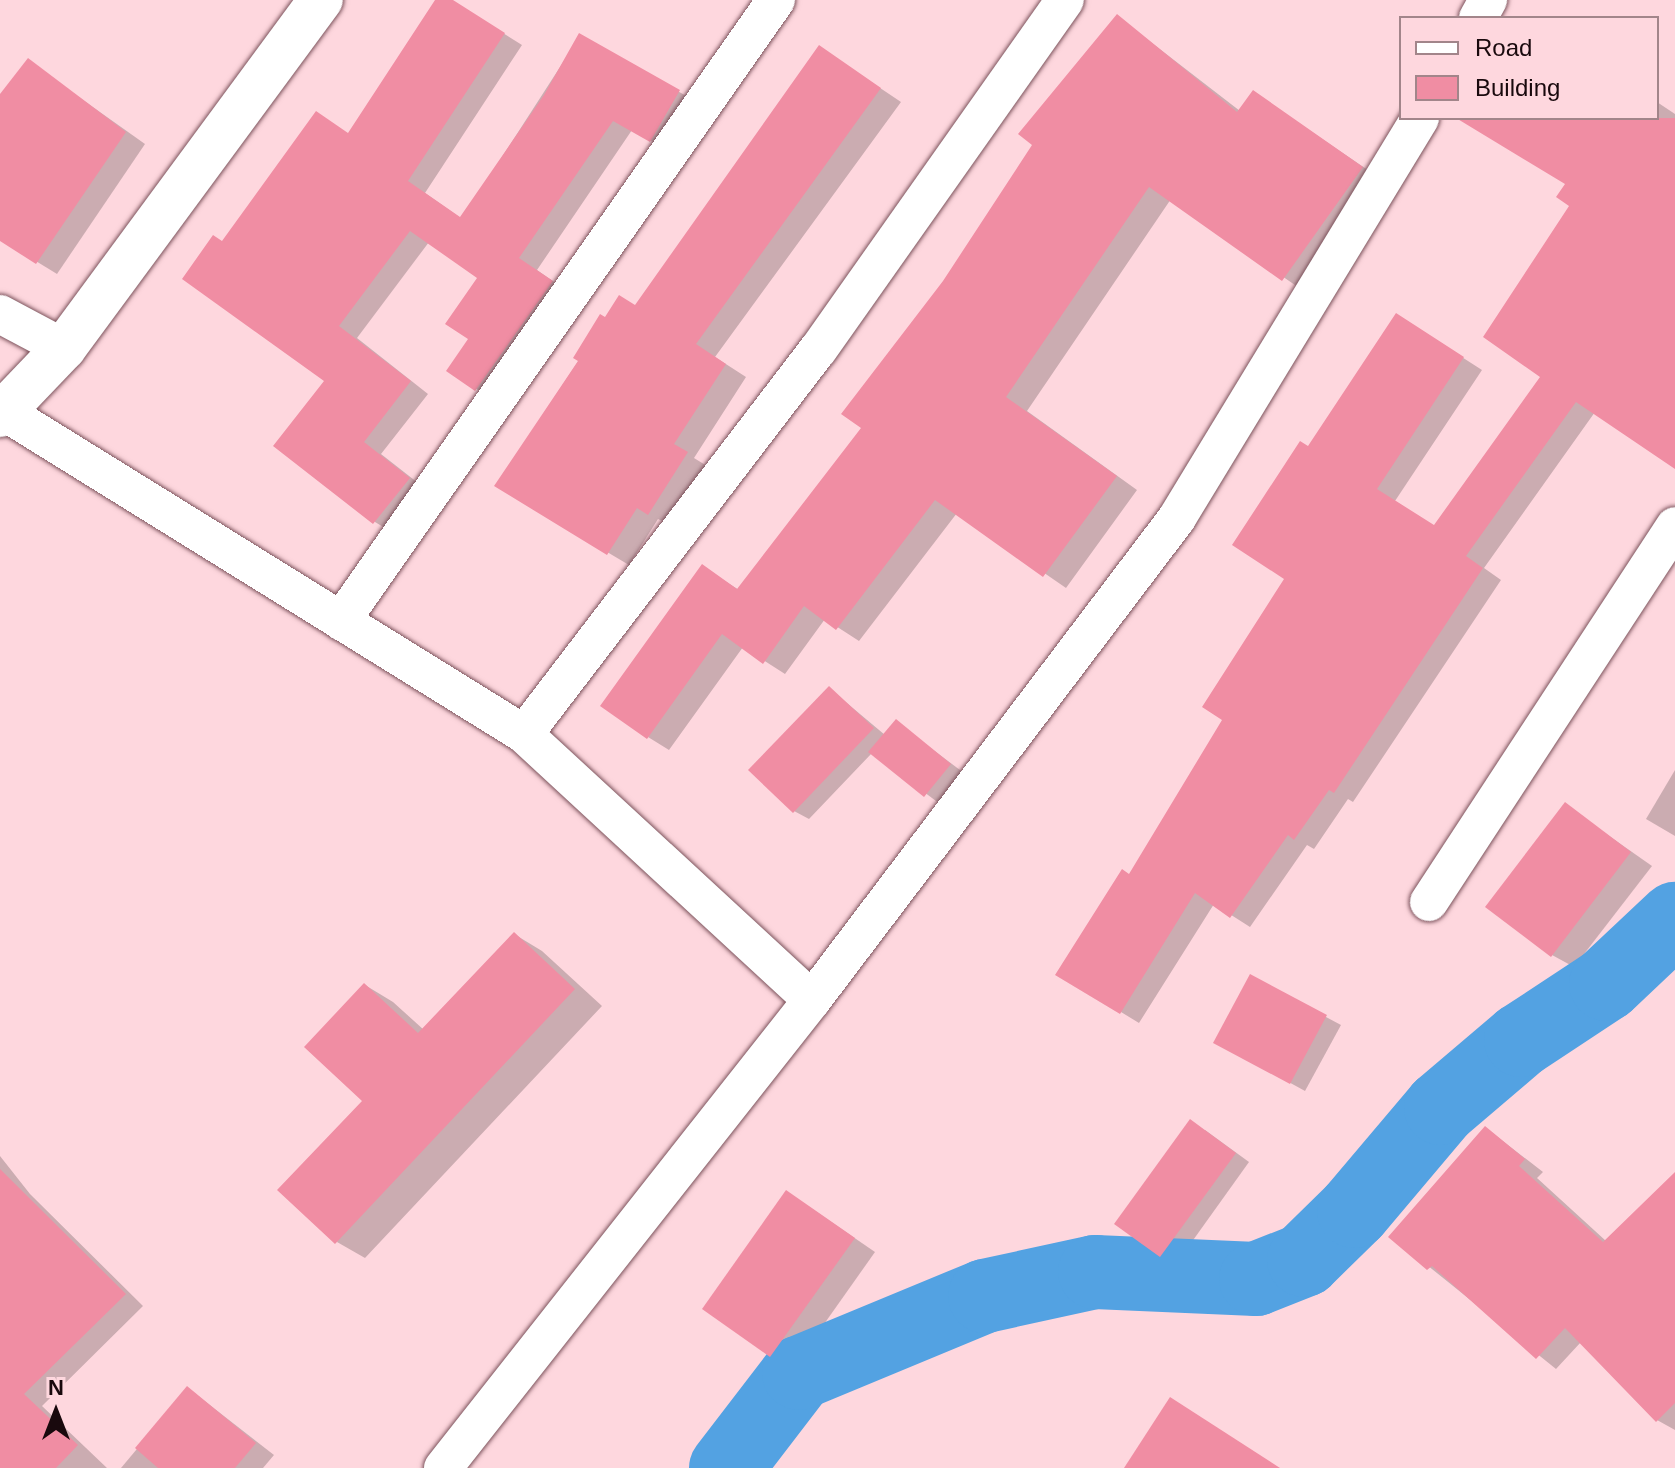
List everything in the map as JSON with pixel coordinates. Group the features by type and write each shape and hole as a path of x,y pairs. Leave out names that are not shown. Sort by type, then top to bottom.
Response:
{"street":[{"path":"321,0 64,348 2,413 524,734 812,1000"},
{"path":"341,621 776,0"},
{"path":"524,734 818,350 1065,0"},
{"path":"443,1468 812,1000 1177,518 1419,120"},
{"path":"0,314 64,348"},
{"path":"1429,902 1675,526"}],"building":[{"path":"435,0 453,0 505,33 408,181 460,217 544,95 579,33 680,90 650,142 613,121 519,258 553,281 475,391 446,371 468,339 445,324 477,278 410,231 339,326 411,381 364,442 410,478 373,524 273,446 324,381 182,279 213,235 222,241 316,111 348,133"},
{"path":"1117,14 1237,112 1253,90 1363,167 1282,281 1149,187 1006,397 1117,476 1043,577 935,500 836,630 804,606 763,664 722,634 647,739 600,706 702,564 737,589 861,428 841,414 943,281 1032,145 1018,134"},
{"path":"819,45 881,88 696,344 726,364 674,444 688,452 648,515 637,508 607,555 494,486 578,361 573,358 600,314 605,317 619,295 635,305"},
{"path":"28,58 126,132 36,264 0,241 0,94"},
{"path":"1675,118 1675,469 1576,402 1466,556 1483,568 1334,793 1329,790 1294,840 1288,835 1230,918 1195,893 1120,1014 1055,975 1122,869 1129,874 1222,720 1202,707 1284,579 1232,545 1300,441 1308,446 1396,313 1464,357 1377,489 1434,525 1540,377 1483,337 1569,206 1556,197 1565,184 1459,120"},
{"path":"829,686 874,728 793,813 748,770"},
{"path":"896,719 951,764 924,797 868,752"},
{"path":"1565,802 1631,852 1551,957 1485,907"},
{"path":"514,932 575,989 335,1244 277,1190 362,1101 304,1047 364,983 418,1033"},
{"path":"1250,974 1327,1015 1290,1084 1213,1043"},
{"path":"1190,1119 1236,1153 1160,1257 1114,1224"},
{"path":"1485,1126 1525,1159 1519,1166 1603,1242 1675,1172 1675,1403 1656,1422 1565,1328 1536,1359 1432,1266 1427,1270 1388,1237"},
{"path":"0,1169 126,1294 24,1394 78,1445 56,1468 0,1468"},
{"path":"786,1190 855,1238 770,1357 702,1309"},
{"path":"187,1386 256,1443 235,1468 158,1468 135,1448"},
{"path":"1170,1397 1280,1468 1124,1468"}],"waterway":[{"path":"726,1468 799,1373 985,1296 1095,1272 1256,1279 1304,1260 1354,1211 1441,1108 1521,1040 1606,984 1675,919"}]}
